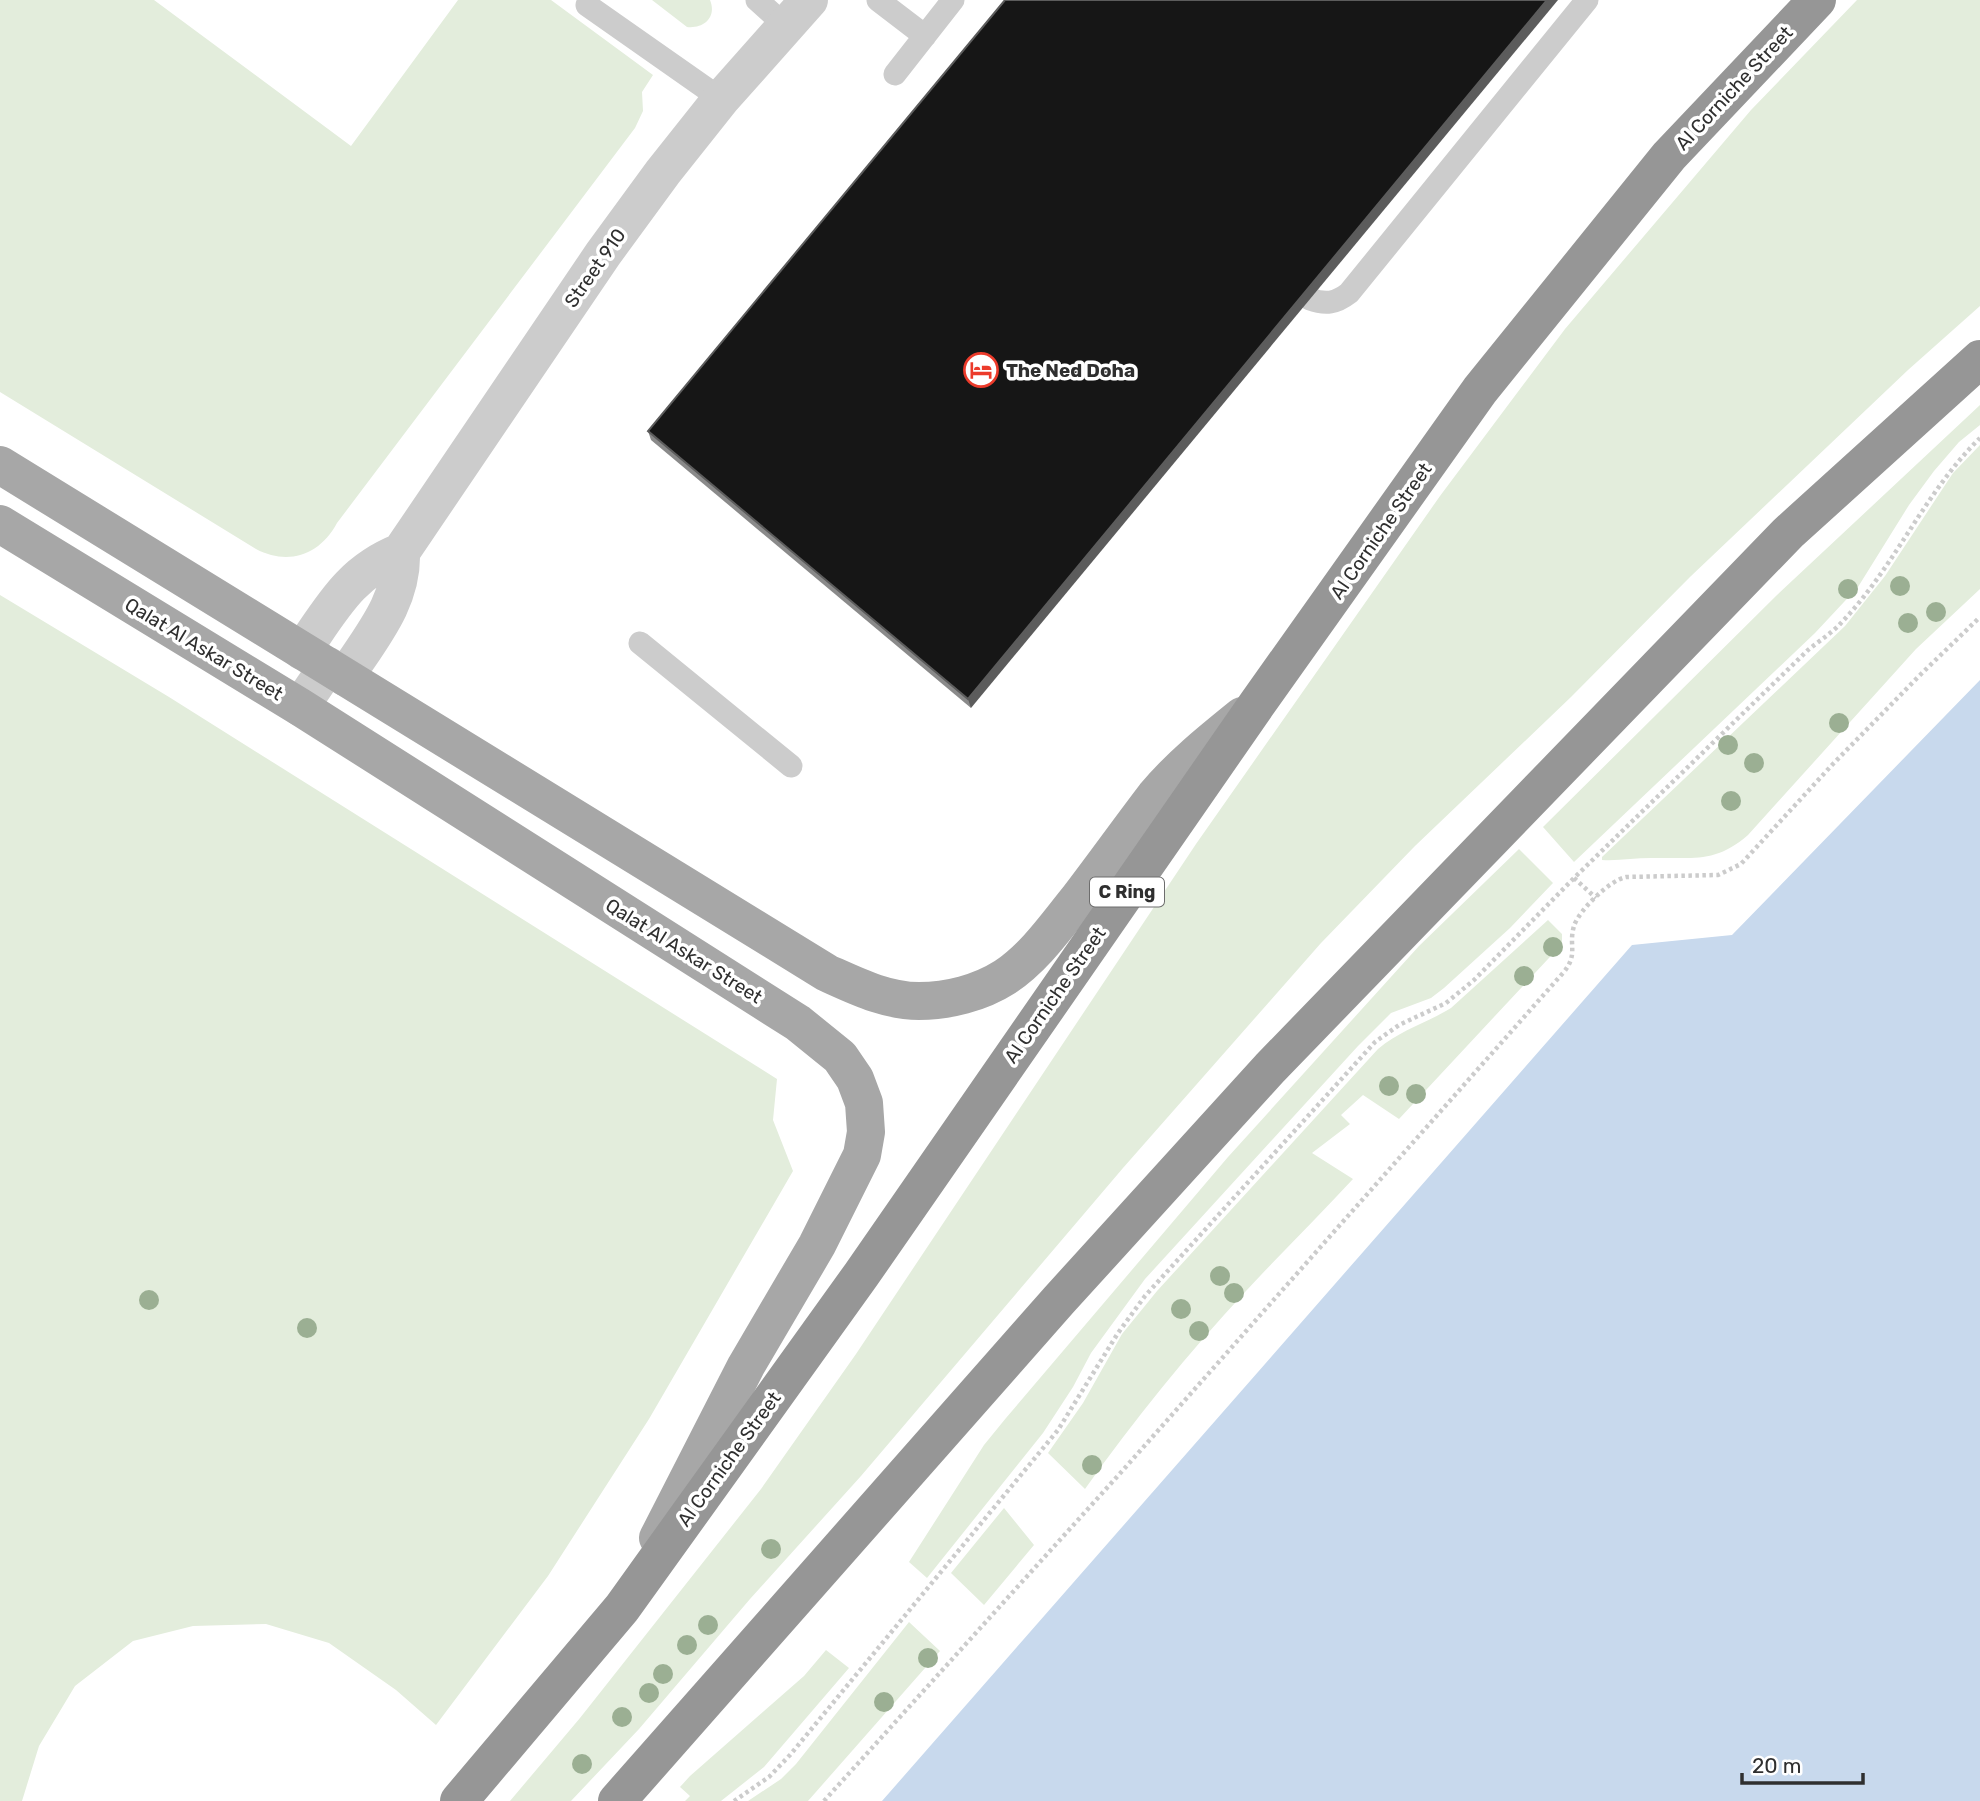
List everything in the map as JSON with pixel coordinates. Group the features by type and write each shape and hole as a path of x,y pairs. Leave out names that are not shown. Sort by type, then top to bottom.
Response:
{"highway":[{"name":"Al Corniche Street","path":"459,1801 622,1608 861,1275 1257,704 1480,390 1670,156 1817,0"},
{"path":"617,1801 1059,1300 1270,1068 1788,533 1980,359"}],"main road":[{"path":"0,465 827,973 863,989 917,1001 940,1000 976,992 1006,976 1045,941 1157,794 1187,763 1257,704"},
{"name":"Qalat Al Askar Street","path":"0,524 300,707 798,1023 840,1057 855,1079 864,1103 866,1132 862,1155 817,1245 746,1366 622,1608"}],"street":[{"name":"Street 910","path":"325,665 394,600 399,584 401,552 603,254 721,99 800,8"},
{"name":"Street 910","path":"300,707 325,665 352,583 366,569 401,552"}],"lane":[{"path":"757,0 800,8"},
{"path":"878,0 925,36"},
{"path":"895,74 953,0"},
{"path":"1310,299 1330,303 1349,293 1587,0"},
{"path":"587,5 721,99"},
{"path":"640,643 791,765"}],"path":[{"path":"734,1801 769,1777 790,1755 1058,1430 1118,1333 1145,1296 1375,1042 1399,1025 1427,1013 1461,992 1808,650 1840,625 1873,584 1941,481 1980,438"},
{"path":"824,1801 1124,1469 1563,973 1573,959 1576,922 1596,898 1617,879 1718,875 1741,864 1832,765 1980,617"},
{"path":"1574,878 1596,898"}],"green space":[{"path":"0,0 154,0 351,146 458,0 551,0 653,75 642,92 643,111 635,128 330,534 312,550 291,557 280,557 256,549 0,392"},
{"path":"652,0 710,0 712,12 704,24 687,27"},
{"path":"1857,0 1980,0 1980,306 1908,370 1690,577 1571,697 1415,846 1321,943 1123,1168 861,1476 750,1599 639,1729 571,1801 510,1801 580,1718 761,1489 856,1354 1196,844 1440,496 1565,329 1751,110"},
{"path":"1980,405 1980,425 1959,442 1934,471 1909,505 1858,587 1815,633 1574,862 1543,827 1777,595"},
{"path":"1980,445 1980,589 1916,649 1748,835 1736,844 1725,851 1702,857 1602,860 1602,857 1845,626 1885,576 1953,473"},
{"path":"0,595 169,697 777,1079 773,1120 793,1171 649,1419 548,1576 436,1725 396,1690 329,1643 266,1624 193,1626 133,1641 75,1686 39,1746 22,1801 0,1801"},
{"path":"1519,849 1553,883 1510,928 1444,988 1431,998 1391,1013 1145,1279 1091,1353 1043,1433 927,1578 909,1562 984,1445 1228,1157 1419,946"},
{"path":"1548,920 1562,934 1562,944 1399,1119 1363,1095 1341,1115 1350,1124 1312,1153 1353,1179 1203,1338 1142,1412 1085,1489 1048,1453 1083,1403 1122,1334 1157,1291 1378,1049 1396,1036 1451,1008"},
{"path":"1004,1508 1034,1545 984,1605 951,1573"},
{"path":"909,1622 940,1651 808,1801 748,1801 781,1779 796,1764"},
{"path":"826,1650 849,1668 764,1767 721,1801 685,1801 690,1796 680,1787 690,1776 804,1676"}],"water":[{"path":"1980,680 1980,1801 882,1801 1632,945 1732,935"}],"building":[{"name":"The Ned Doha","path":"1005,0 1547,0 968,699 648,431"}],"place":[{"name":"The Ned Doha","path":"981,370"}]}
